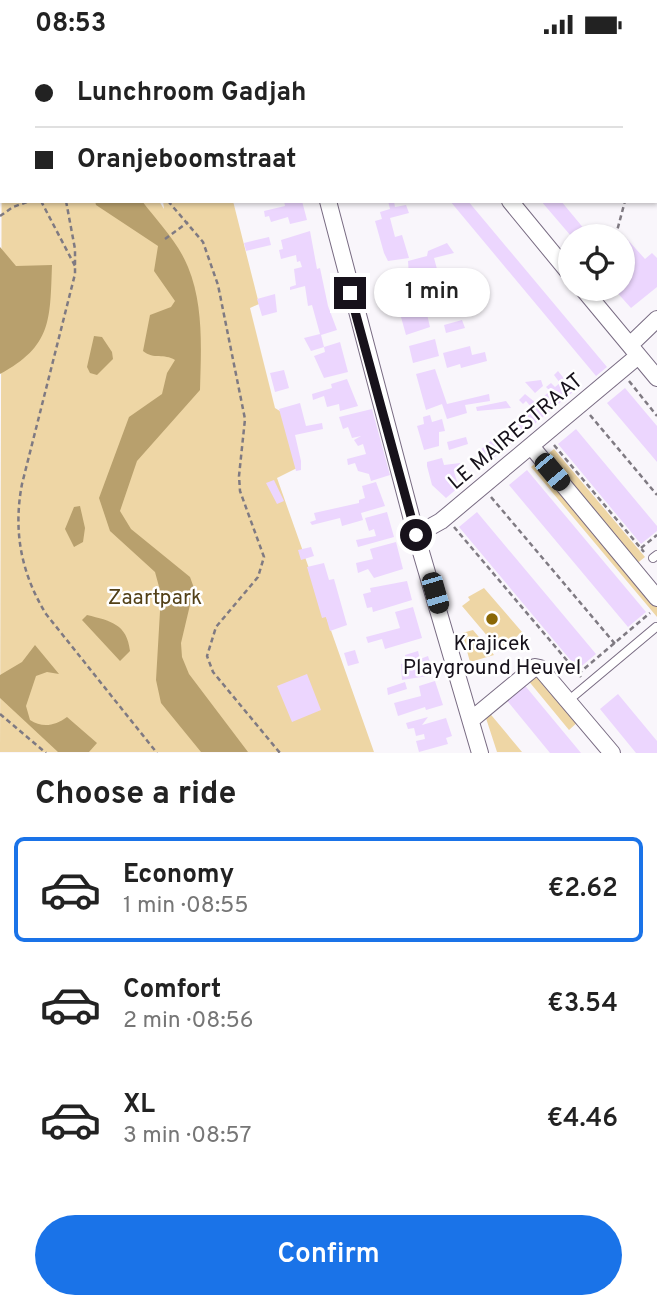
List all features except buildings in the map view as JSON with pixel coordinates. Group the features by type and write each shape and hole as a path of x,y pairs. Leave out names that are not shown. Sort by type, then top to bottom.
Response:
{"street":[{"path":"328,203 416,535 480,753"},
{"path":"512,203 558,259"},
{"path":"593,301 657,378"},
{"name":"LE MAIRESTRAAT","path":"416,535 442,521 620,370 634,351 636,335 657,319"},
{"path":"531,446 654,605"},
{"path":"471,720 535,667 540,668 612,753"}],"lane":[{"path":"569,700 656,627"}],"path":[{"path":"0,216 24,203"},
{"path":"42,203 75,267"},
{"path":"66,203 75,250 75,267 22,484 18,519 20,552 34,594 46,614 157,753"},
{"path":"170,203 203,242 218,285 245,419 240,491 264,557 258,577 216,627 207,656 213,672 280,753"},
{"path":"619,224 624,203"},
{"path":"165,239 188,222"},
{"path":"620,370 657,417"},
{"path":"589,414 657,495"},
{"path":"545,434 641,548 652,555"},
{"path":"493,499 612,641"},
{"path":"454,527 588,685"},
{"path":"641,548 657,535"},
{"path":"578,674 654,605"},
{"path":"0,713 46,753"}],"green space":[{"name":"Zaartpark","path":"2,203 160,203 164,209 163,203 234,203 259,304 250,308 275,408 283,413 297,468 277,478 374,752 0,752"},
{"path":"554,449 645,557 635,565 544,457"},
{"path":"538,461 657,604 657,617 531,467"},
{"name":"Krajicek Playground Heuvel","path":"484,588 522,632 515,638 517,641 500,651 462,606 470,600 468,597"},
{"path":"473,630 494,655 470,662 462,633"},
{"path":"538,674 580,720 569,730 527,679"},
{"path":"487,710 522,752 497,752 484,712"}],"shaded area":[{"path":"144,203 179,249 193,282 200,328 200,390 137,461 120,511 131,529 190,577 194,588 181,643 182,657 189,674 248,752 201,752 161,703 156,680 161,594 155,572 110,531 99,498 129,417 162,394 167,373 175,360 143,351 150,315 171,307 175,301 154,271 158,246 96,205"},
{"path":"0,247 16,266 52,265 45,330 30,353 0,374"},
{"path":"94,336 102,337 112,352 113,359 97,375 90,373 87,367"},
{"path":"80,506 85,528 83,542 74,547 65,529 74,507"},
{"path":"87,615 110,622 121,629 130,651 120,661 82,620"},
{"path":"35,645 59,674 47,672 36,676 26,706 30,720 48,725 67,717 97,743 89,752 58,752 0,698 0,675 22,662"}],"place":[{"name":"Krajicek Playground Heuvel","path":"492,619"}],"route":[{"path":"350,293 416,535"}]}
